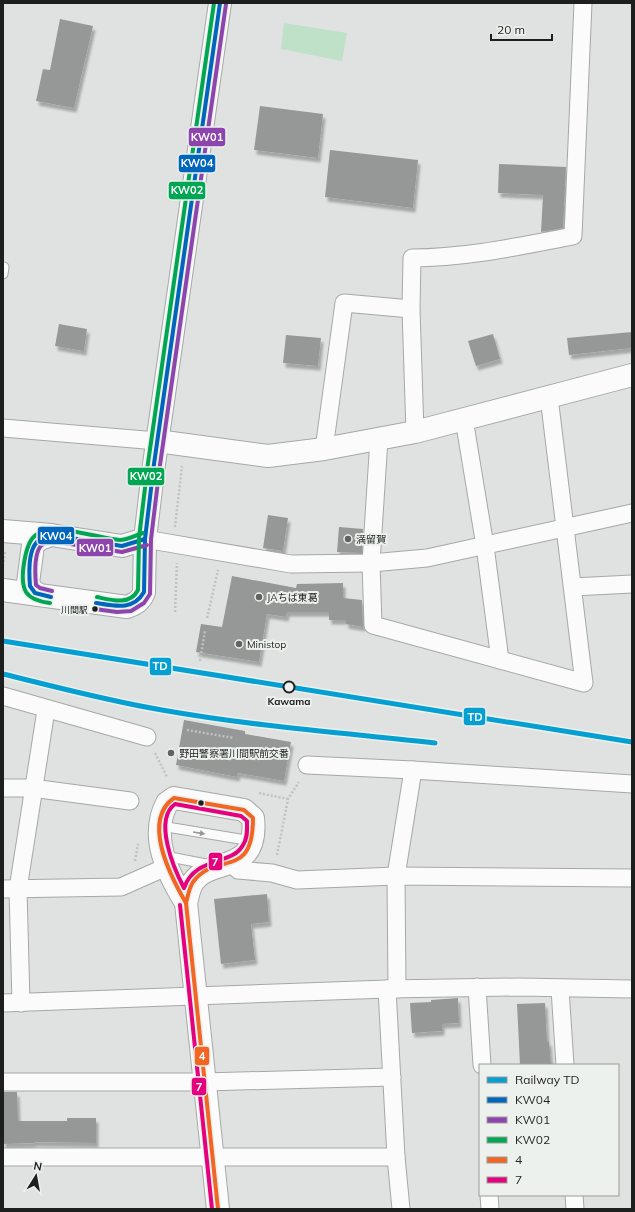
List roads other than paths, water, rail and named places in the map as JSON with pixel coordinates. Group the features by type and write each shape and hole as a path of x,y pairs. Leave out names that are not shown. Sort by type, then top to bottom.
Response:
{"street":[{"path":"3,590 127,607 135,604 142,598 144,592 145,539 157,441 220,3"},
{"path":"415,432 411,309 412,258 441,258 485,252 574,236 583,3"},
{"path":"324,449 344,303 411,309"},
{"path":"3,428 157,441 268,456 324,449 415,432 632,375"},
{"path":"379,439 371,563 373,625 584,683 549,397"},
{"path":"464,419 485,546 500,660"},
{"path":"3,531 51,535 122,546 145,539 291,564 371,563 427,558 565,527 631,517"},
{"path":"39,595 32,590 28,583 34,545 40,539 51,535"},
{"path":"122,546 145,564"},
{"path":"573,587 632,584"},
{"path":"3,696 46,710 147,738"},
{"path":"21,1002 10,889 32,788 46,710"},
{"path":"307,765 632,784"},
{"path":"401,1209 396,1157 392,1077 392,989 396,876 413,770"},
{"path":"3,788 32,788 130,801"},
{"path":"186,903 194,881 210,870 228,865 244,855 252,841 254,827 253,818 244,810 174,798 166,803 160,826 160,841 164,861 186,903 194,997 218,1209"},
{"path":"10,889 121,887 164,861"},
{"path":"228,865 238,870 272,873 297,880 396,876 632,878"},
{"path":"3,1003 392,989 518,987 560,989 632,989"},
{"path":"477,988 482,1064"},
{"path":"560,989 565,1064"},
{"path":"3,1082 204,1082 392,1077"},
{"path":"3,1157 396,1157"},
{"path":"489,1196 490,1209"},
{"path":"574,1196 575,1209"}],"lane":[{"path":"3,274 4,267"},
{"path":"160,826 252,841"},
{"path":"164,861 228,865"}],"rail line":[{"name":"TD","path":"3,641 632,742"},
{"name":"TD","path":"3,674 82,694 196,716 264,725 435,743"}],"place":[{"name":"満留賀","path":"348,539"},
{"name":"JAちば東葛","path":"259,597"},
{"name":"川間駅","path":"95,609"},
{"name":"Ministop","path":"239,644"},
{"name":"Kawama","path":"289,687"},
{"name":"野田警察署川間駅前交番","path":"171,753"}]}
